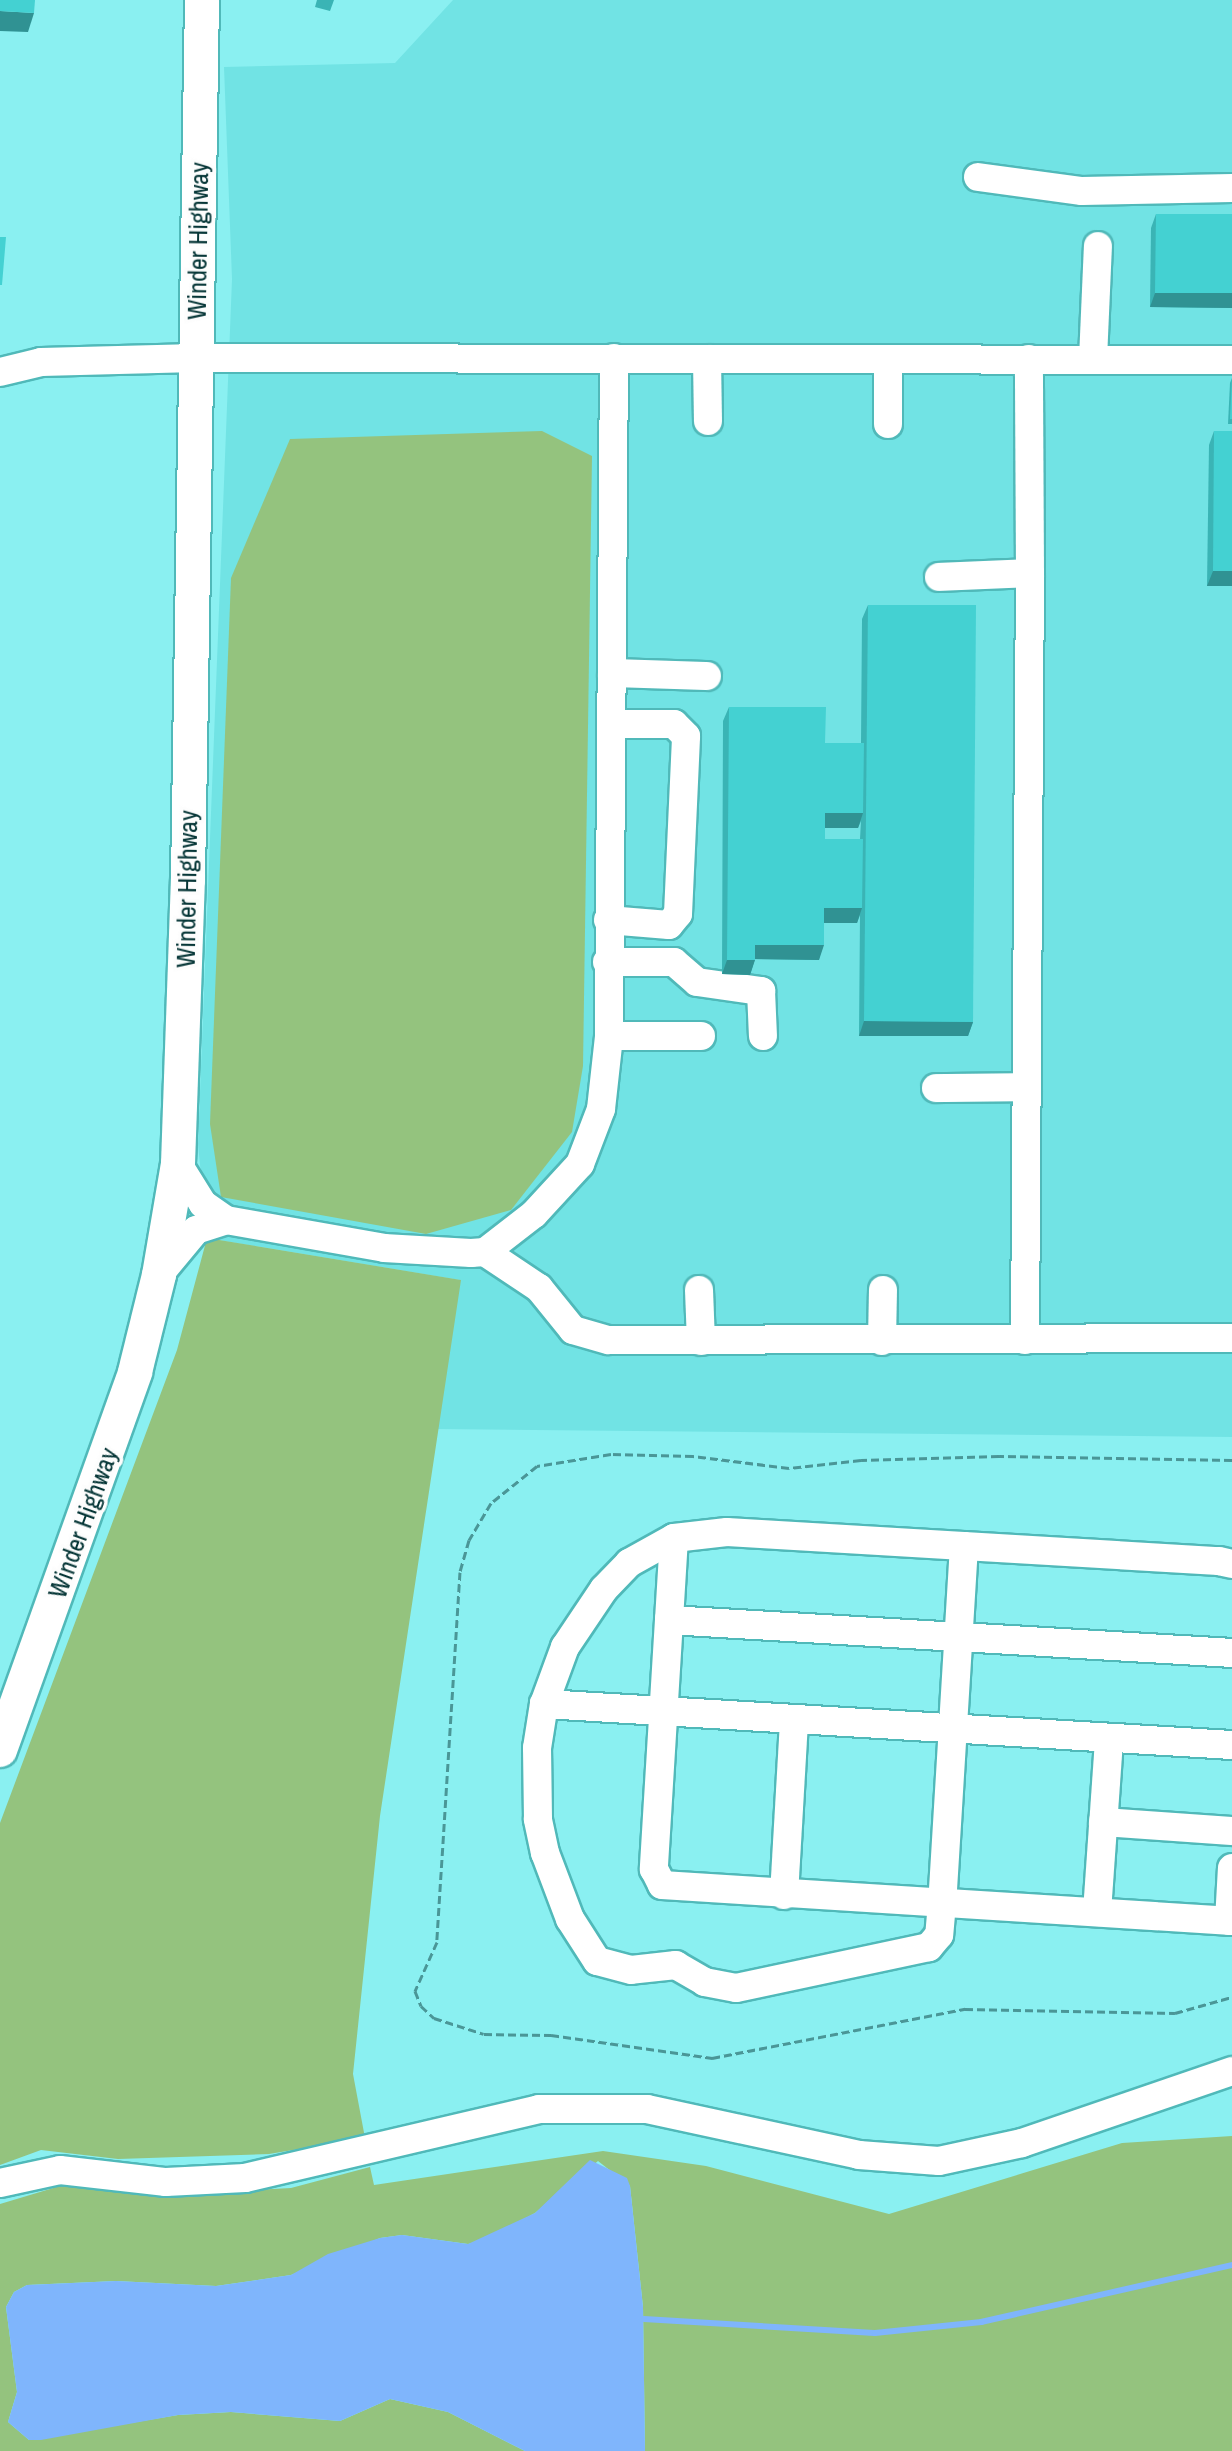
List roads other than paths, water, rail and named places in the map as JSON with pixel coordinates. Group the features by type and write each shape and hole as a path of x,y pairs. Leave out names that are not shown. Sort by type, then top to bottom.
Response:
{"main road":[{"name":"Winder Highway","path":"0,1750 108,1457 159,1275 178,1164 202,0"}],"street":[{"path":"978,177 1082,191 1232,188"},
{"path":"1093,359 1098,246"},
{"path":"0,372 41,362 196,358 1232,360"},
{"path":"485,1252 534,1214 580,1164 601,1109 609,1036 607,962 614,358"},
{"path":"707,359 708,421"},
{"path":"888,359 888,424"},
{"path":"1025,1340 1029,359"},
{"path":"939,577 1030,573"},
{"path":"612,673 707,676"},
{"path":"608,920 669,925 678,914 686,736 674,724 611,724"},
{"path":"607,962 674,962 697,982 761,991 763,1036"},
{"path":"609,1036 701,1036"},
{"path":"936,1088 1027,1087"},
{"path":"178,1164 203,1204 226,1220 384,1248 485,1252 539,1288 573,1330 609,1340 1232,1338"},
{"path":"159,1275 184,1240 226,1220"},
{"path":"699,1290 701,1341"},
{"path":"882,1341 883,1290"},
{"path":"964,1546 939,1935 917,1952 736,1988 705,1982 676,1965 622,1969 597,1961 570,1919 545,1853 536,1785 544,1704 565,1647 604,1589 629,1563 674,1538 727,1532 964,1546 1232,1564"},
{"path":"674,1538 662,1710 657,1880 669,1887 1230,1921 1232,1868"},
{"path":"669,1620 1232,1653"},
{"path":"544,1704 1232,1745"},
{"path":"784,1895 794,1719"},
{"path":"1097,1912 1109,1739"},
{"path":"1103,1822 1232,1831"},
{"path":"0,2183 60,2170 166,2182 245,2178 539,2109 647,2109 859,2155 939,2161 1022,2143 1232,2071"}],"waterway":[{"path":"644,2319 875,2333 981,2322 1232,2265"}]}
